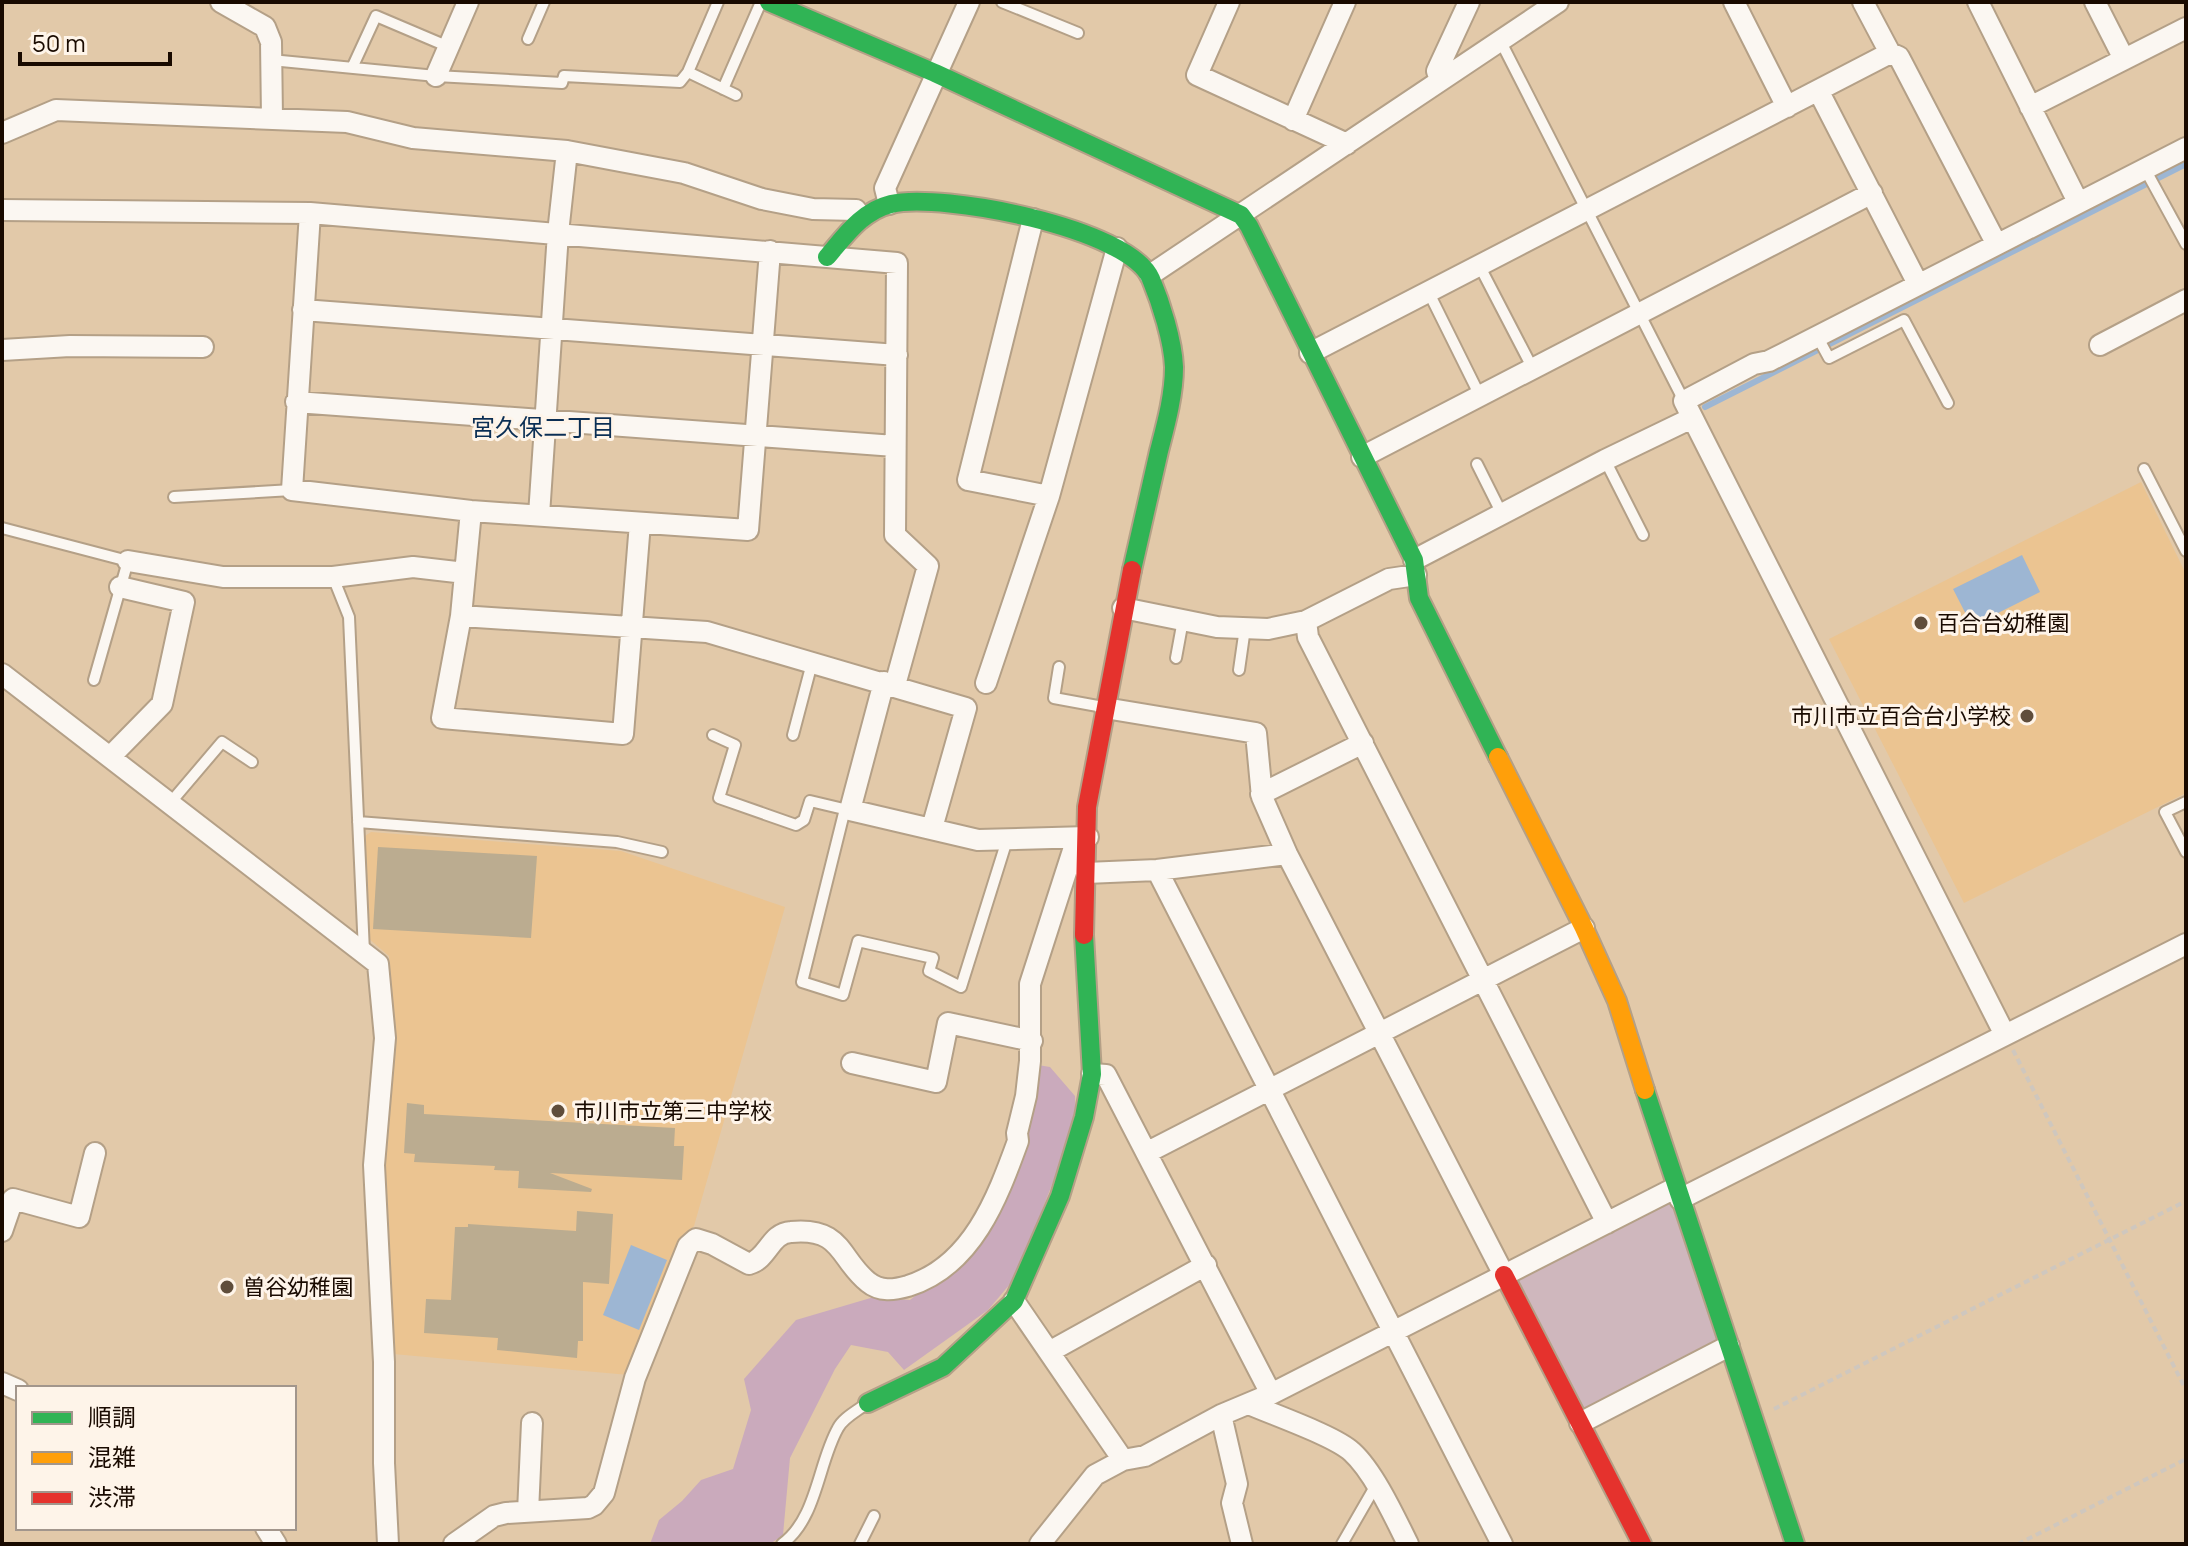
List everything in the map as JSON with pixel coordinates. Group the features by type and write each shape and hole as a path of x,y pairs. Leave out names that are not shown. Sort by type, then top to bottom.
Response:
{"street":[{"path":"221,2 265,27 271,42 272,118"},
{"path":"436,76 468,2"},
{"path":"769,2 935,73 1241,215 1249,226 1415,568 1419,598 1584,928 1617,1001 1795,1544"},
{"path":"889,204 885,188 969,2"},
{"path":"1293,120 1345,2"},
{"path":"1440,80 1437,71 1469,2"},
{"path":"1150,275 1558,2"},
{"path":"1734,2 1787,107"},
{"path":"1863,2 1890,53 1899,57 1996,243"},
{"path":"1978,2 2078,202"},
{"path":"2095,2 2124,59"},
{"path":"1224,4 1197,75 1347,144"},
{"path":"2030,107 2186,28"},
{"path":"1310,353 1890,53"},
{"path":"1819,92 1918,284"},
{"path":"2,133 56,110 347,122 413,138 567,151 684,173 762,199 813,209 856,210 861,218"},
{"path":"1123,608 1217,627 1268,629 1306,621 1415,568 1502,514 1605,460 1688,410 1821,343 1918,284 2186,148"},
{"path":"539,515 558,233 567,151"},
{"path":"1362,457 1872,193"},
{"path":"454,1544 494,1516 588,1508 604,1493 635,1378 688,1246 696,1239 749,1264 756,1262 782,1233 793,1231 825,1237 843,1250 867,1281 881,1289 893,1290 933,1275 954,1260 992,1207 1018,1141 1032,1041 1030,984 1082,838 1123,608 1169,409 1174,366 1165,321 1150,275 1136,260 1117,248 1073,229 965,203 911,201 889,204 861,218 827,257"},
{"path":"2,210 310,213 897,263 895,535 928,566 847,810 978,840 1082,838"},
{"path":"310,213 292,490 471,511 748,530 770,251"},
{"path":"1033,219 968,480 1049,496"},
{"path":"986,683 1049,496 1117,248"},
{"path":"2100,345 2186,300"},
{"path":"303,310 897,355"},
{"path":"2,350 70,346 203,347"},
{"path":"296,402 895,446"},
{"path":"1688,410 2005,1035"},
{"path":"471,511 461,616 442,718 623,734 640,523"},
{"path":"128,561 223,577 333,577 413,567 465,573"},
{"path":"111,756 162,704 184,602 120,587"},
{"path":"461,616 707,632 966,708 932,828"},
{"path":"1306,621 1308,637 1607,1223"},
{"path":"2,674 378,964 385,1038 374,1165 384,1362 388,1544"},
{"path":"1105,708 1256,733 1261,794 1287,854 1642,1544"},
{"path":"1261,794 1363,743"},
{"path":"868,1403 943,1367 1014,1301 1060,1196 1084,1117 1092,1074 1083,957 1086,873 1082,838"},
{"path":"1086,873 1157,870 1287,854"},
{"path":"1157,870 1502,1544"},
{"path":"1148,1152 1584,928"},
{"path":"1040,1544 1095,1475 1123,1460 1145,1456 1607,1223 1678,1193 2186,944"},
{"path":"852,1063 936,1082 948,1023 1032,1041"},
{"path":"1092,1074 1106,1075 1271,1394"},
{"path":"2,1231 13,1199 79,1217 95,1153"},
{"path":"1049,1352 1206,1265"},
{"path":"1014,1301 1123,1460"},
{"path":"1580,1423 1729,1346"},
{"path":"1249,1404 1352,1451 1376,1485 1408,1544"},
{"path":"1221,1415 1237,1484 1232,1503 1242,1544"},
{"path":"528,1512 532,1423"}],"lane":[{"path":"528,39 544,2"},
{"path":"271,60 436,76 562,83 564,76 680,82 688,72 718,2"},
{"path":"723,89 761,2"},
{"path":"1002,2 1078,33"},
{"path":"352,68 376,16 449,47"},
{"path":"1501,42 1688,410"},
{"path":"688,72 736,95"},
{"path":"2145,168 2186,244"},
{"path":"1479,265 1533,369"},
{"path":"1428,291 1480,396"},
{"path":"1821,343 1829,358 1904,320 1948,403"},
{"path":"1605,460 1643,535"},
{"path":"1477,464 1502,514"},
{"path":"2144,469 2186,551"},
{"path":"174,497 292,490"},
{"path":"2,528 128,561 94,680"},
{"path":"333,577 349,617 364,953"},
{"path":"1176,658 1183,620"},
{"path":"1239,670 1245,628"},
{"path":"793,735 812,663"},
{"path":"1059,667 1054,698 1105,708"},
{"path":"713,735 735,745 719,798 796,825 804,820 810,801 847,810 802,982 843,995 858,941 933,958 929,971 961,987 1007,840"},
{"path":"171,802 222,742 252,762"},
{"path":"2186,802 2165,812 2186,852"},
{"path":"358,822 617,842 662,852"},
{"path":"782,1544 793,1536 804,1516 839,1425 868,1403"},
{"path":"1342,1544 1376,1485"},
{"path":"860,1544 874,1516"}],"path":[{"path":"2005,1035 2186,1390"},
{"path":"1754,1419 2186,1201"},
{"path":"2018,1544 2186,1459"}],"shaded area":[{"name":"市川市立百合台小学校","path":"2141,482 2186,574 2186,793 1964,903 1829,639"},
{"name":"市川市立第三中学校","path":"371,832 621,851 785,907 694,1226 682,1241 629,1375 393,1354 383,1181 393,1040 389,956 367,937 362,838"},
{"path":"1038,1065 1050,1067 1075,1096 1076,1123 1016,1277 988,1310 904,1370 888,1352 851,1345 835,1369 790,1458 783,1535 770,1544 650,1544 659,1520 701,1480 733,1469 751,1410 744,1379 796,1320 874,1297 910,1300 976,1248 1031,1123"},
{"path":"1675,1188 1729,1346 1580,1423 1504,1275"}],"water":[{"path":"2022,555 2040,592 1972,626 1953,589"},
{"path":"631,1245 667,1260 639,1330 603,1315"}],"building":[{"path":"378,847 537,856 531,938 373,929"},
{"path":"407,1103 424,1105 424,1114 675,1128 674,1146 684,1146 682,1180 550,1173 592,1189 591,1192 518,1188 519,1171 494,1170 495,1166 414,1162 415,1154 404,1153"},
{"path":"577,1211 613,1214 609,1284 583,1282 583,1341 578,1341 577,1358 497,1350 498,1338 424,1333 426,1299 451,1300 455,1227 468,1227 468,1224 576,1231"}],"waterway":[{"path":"1705,407 2186,164"}],"traffic: fast":[{"path":"769,2 935,73 1241,215 1414,560 1419,598 1498,757"},
{"path":"827,257 871,212 891,204 916,202 950,203 1032,218 1109,244 1136,261 1151,279 1159,299 1174,367 1169,409 1132,570"},
{"path":"868,1403 943,1367 1014,1301 1060,1196 1084,1117 1092,1074 1084,935"},
{"path":"1645,1090 1795,1544"}],"traffic: slow":[{"path":"1498,757 1617,1001 1645,1090"}],"traffic: jam":[{"path":"1084,935 1087,807 1132,570"},
{"path":"1504,1275 1642,1544"}],"place":[{"name":"百合台幼稚園","path":"1921,623"},
{"name":"市川市立百合台小学校","path":"2027,716"},
{"name":"市川市立第三中学校","path":"558,1111"},
{"name":"曽谷幼稚園","path":"227,1287"}],"district":[{"name":"宮久保二丁目","path":"543,428"}]}
